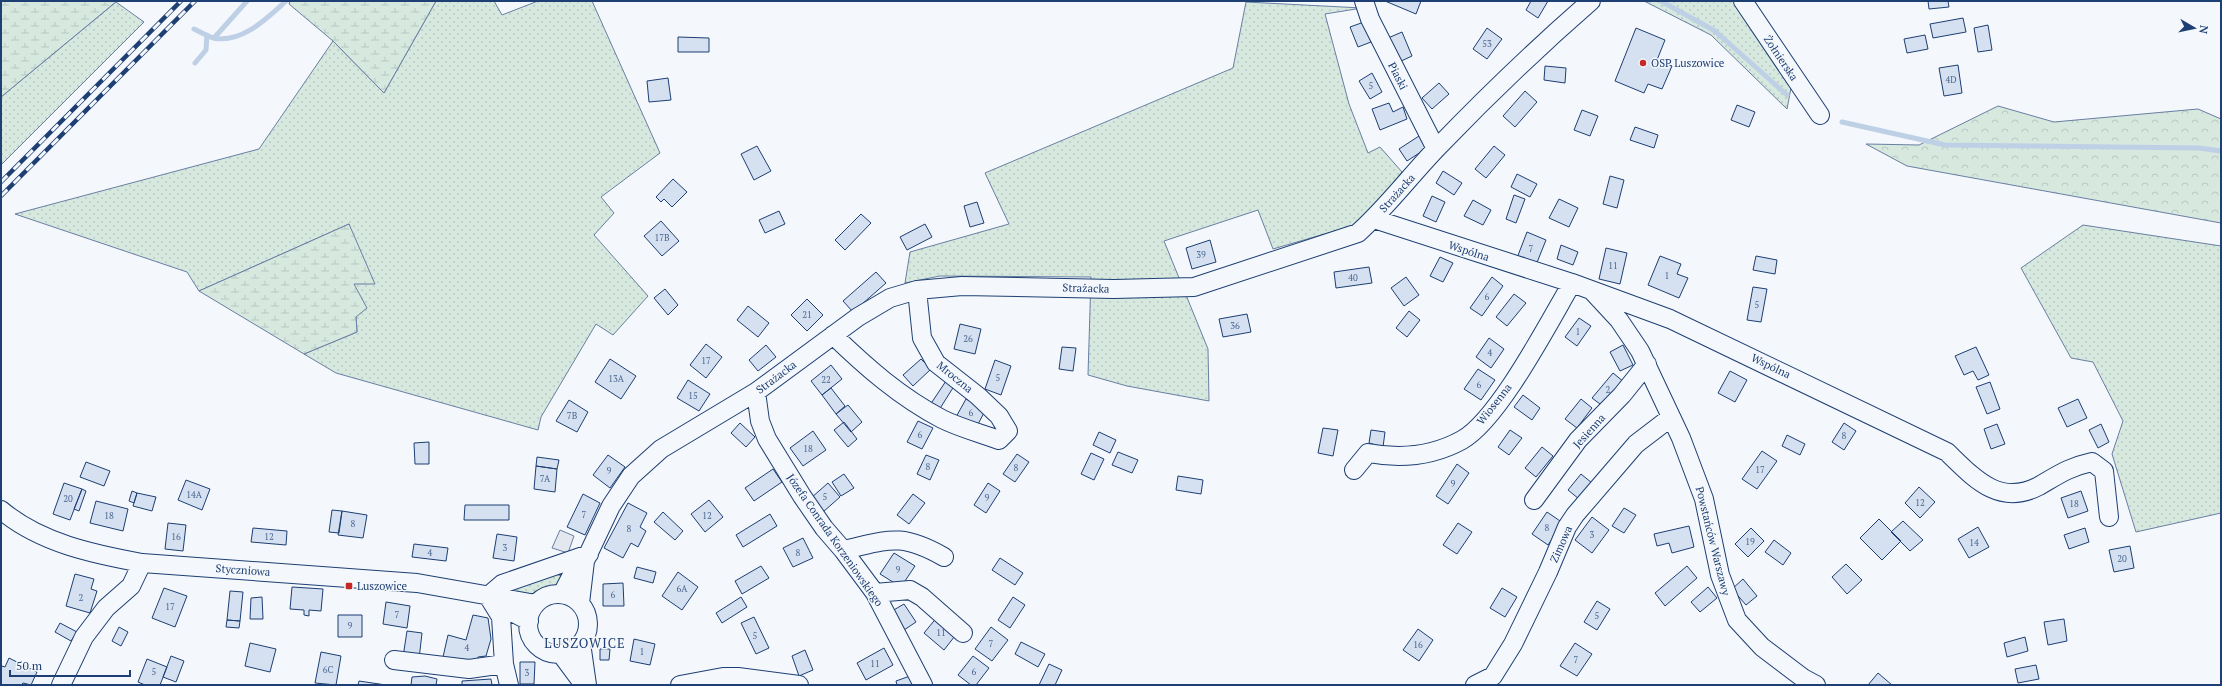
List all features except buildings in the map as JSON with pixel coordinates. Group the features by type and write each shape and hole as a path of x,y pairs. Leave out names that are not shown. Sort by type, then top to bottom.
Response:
{"street":[{"name":"Piaski","path":"1364,1 1370,19 1436,149"},
{"name":"Strażacka","path":"562,594 572,575 587,557 611,506 631,476 661,449 756,392 833,335 890,298 917,290 962,286 1114,289 1194,287 1358,233 1374,218 1436,149 1529,55 1591,1"},
{"name":"Żołnierska","path":"1743,1 1820,114"},
{"name":"Wspólna","path":"1374,218 1591,290 1670,319 1940,448 1947,452 1974,479 1995,491 2017,494 2037,486 2073,466 2092,462 2104,471 2109,518"},
{"name":"Wiosenna","path":"1354,470 1368,453 1390,457 1407,457 1442,449 1464,439 1483,421 1504,395 1572,284"},
{"name":"Mroczna","path":"833,335 856,359 908,400 943,419 999,440 1008,430 999,416 978,396 936,363 922,338 917,290"},
{"name":"Powstańców Warszawy","path":"1591,290 1619,320 1647,364 1670,418 1681,438 1704,499 1720,575 1737,620 1762,647 1803,678 1816,685"},
{"name":"Jesienna","path":"1534,500 1578,440 1622,395 1647,364"},
{"name":"Józefa Conrada Korzeniowskiego","path":"756,392 760,421 767,439 802,496 824,528 843,550 875,593 923,685"},
{"name":"Zimowa","path":"1475,685 1493,676 1513,644 1548,572 1567,527 1575,515 1636,444 1670,418"},
{"name":"Styczniowa","path":"1,510 21,524 63,544 105,556 142,563 417,583 536,604"},
{"path":"843,550 890,539 923,545 944,556"},
{"name":"Strażacka","path":"580,603 587,557"},
{"path":"509,685 504,664 501,617 491,597 502,584 587,557"},
{"path":"61,685 84,637 106,608 131,586 142,563"},
{"path":"875,593 910,590 922,597 963,633"},
{"path":"562,594 571,597 580,603 587,616 588,630 581,644 572,651 561,654 544,650 537,645 532,638 529,621 536,604 552,595 562,594"},
{"name":"Styczniowa","path":"491,597 508,610 529,621"},
{"path":"581,644 585,685"},
{"path":"561,654 585,685"},
{"path":"394,660 469,669 504,664"},
{"path":"680,685 723,677 738,677 799,685"}],"green space":[{"path":"1,1 117,1 1,97"},
{"path":"290,1 436,1 384,93 333,41 289,4"},
{"path":"436,1 494,1 502,15 538,1 592,1 660,153 601,197 614,213 594,235 648,296 613,335 596,324 541,417 538,430 336,373 304,354 357,332 349,224 199,291 187,272 15,214 259,149 333,41 384,93"},
{"path":"1644,1 1736,1 1791,88 1787,109 1711,35"},
{"path":"116,2 144,22 1,165 1,97"},
{"path":"1246,2 1362,8 1325,14 1349,104 1368,153 1380,147 1402,172 1368,214 1352,226 1273,249 1258,210 1164,241 1208,349 1209,401 1127,386 1088,375 1091,277 940,276 905,283 910,252 1009,224 985,173 1233,68"},
{"path":"1998,106 2054,122 2198,109 2221,119 2221,223 1907,166 1866,144 1919,145"},
{"path":"349,224 375,284 354,284 367,308 356,317 357,332 304,354 199,291"},
{"path":"2083,225 2221,246 2221,513 2136,532 2112,454 2123,421 2093,362 2071,358 2021,268"},
{"path":"555,574 566,577 554,591 547,594 533,596 507,591"}],"shaded area":[{"path":"560,530 574,536 568,553 552,548"}],"waterway":[{"path":"214,38 247,1"},
{"path":"194,29 213,38 224,39 234,37 262,22 286,1"},
{"path":"1661,1 1715,31 1787,95"},
{"path":"195,63 206,50 207,35"},
{"path":"1842,122 1945,145 2199,148 2221,151"}],"railway":[{"path":"1,182 181,1"},
{"path":"1,196 195,1"}],"place":[{"name":"OSP Luszowice","path":"1643,63"},
{"name":"Luszowice","path":"349,586"}],"district":[{"name":"LUSZOWICE","path":"585,643"}]}
